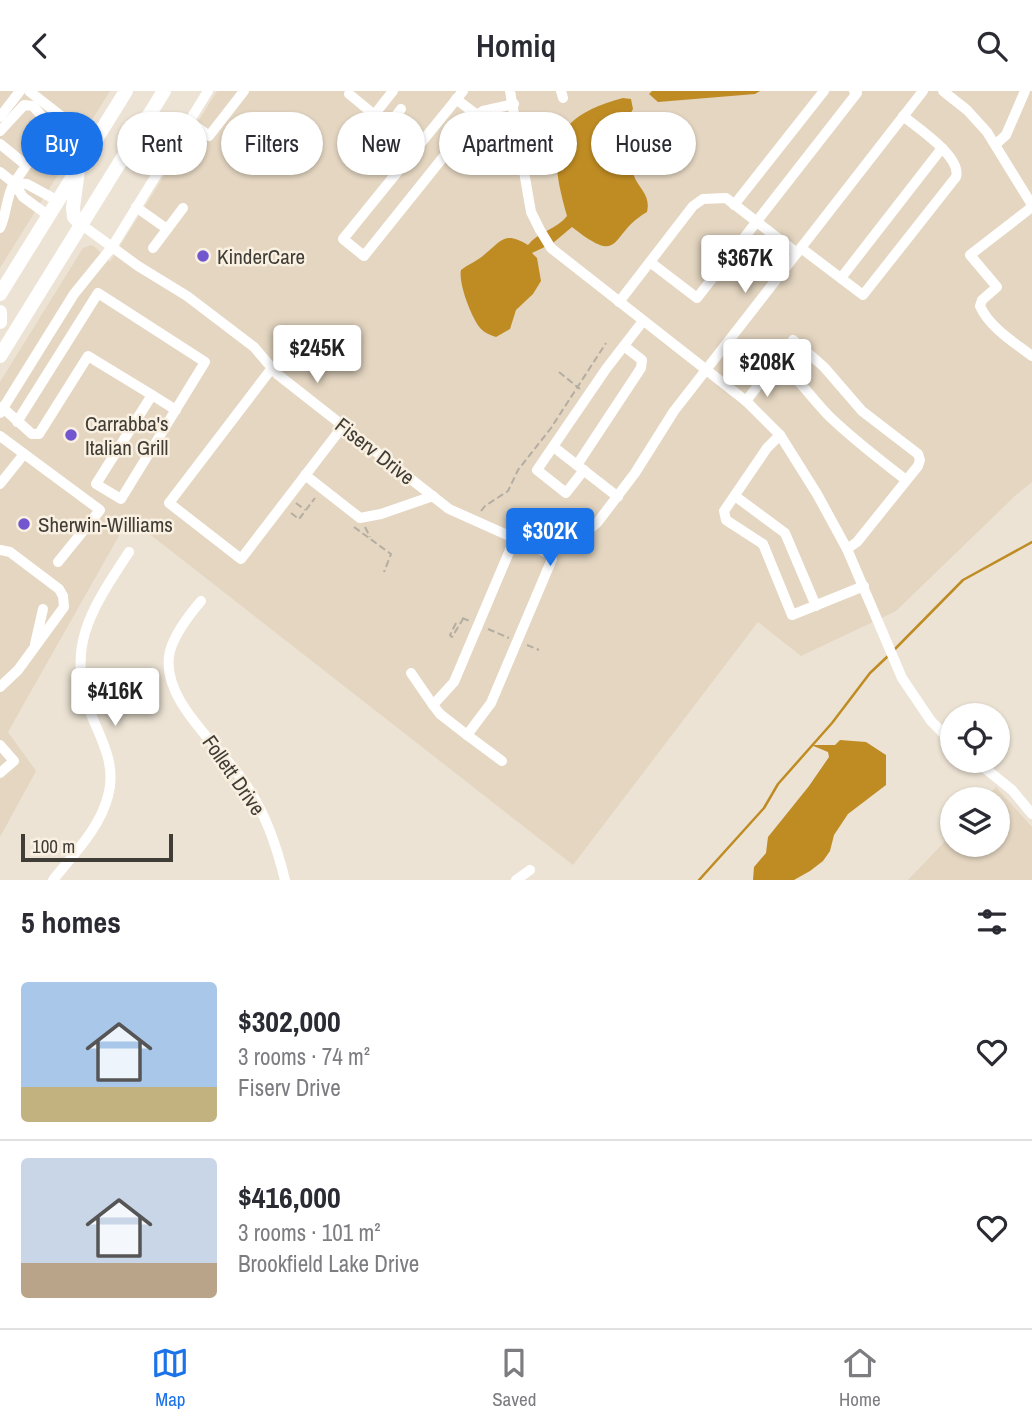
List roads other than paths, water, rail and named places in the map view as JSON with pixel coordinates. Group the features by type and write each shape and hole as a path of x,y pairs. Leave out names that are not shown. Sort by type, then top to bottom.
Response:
{"main road":[{"path":"103,128 126,91"},
{"path":"152,111 159,91"},
{"path":"0,356 164,91"},
{"path":"0,294 74,175"},
{"path":"77,175 74,216 82,225"},
{"path":"0,312 0,323"}],"street":[{"path":"0,117 20,91"},
{"path":"29,91 56,112"},
{"path":"195,112 208,91"},
{"path":"207,134 209,136 244,91"},
{"path":"376,112 393,91"},
{"path":"510,91 529,202 540,230 551,248 746,401 780,435 847,549 902,678 940,730"},
{"path":"734,205 824,91"},
{"path":"650,262 697,298 857,93 854,91"},
{"path":"433,705 454,682 515,538 524,524 539,518 579,534 597,523 618,497 674,411 923,91"},
{"path":"996,144 1006,135 1025,91"},
{"path":"946,92 979,122 996,144 1032,206 970,255 997,287 982,300 980,306 983,313 1003,334 1032,356"},
{"path":"349,94 370,112"},
{"path":"445,112 459,95 474,112"},
{"path":"482,112 514,104"},
{"path":"0,131 24,105 33,106 38,112"},
{"path":"619,302 698,201 721,197 863,295 958,171 942,148 903,116"},
{"path":"439,120 343,239 364,256 439,162"},
{"path":"0,144 21,161"},
{"path":"841,278 942,148"},
{"path":"0,172 14,183 23,197 49,216"},
{"path":"0,228 7,213 8,194 21,172"},
{"path":"88,356 39,434 32,434 1,409 74,294 112,247 156,175"},
{"path":"14,183 27,184 58,201"},
{"path":"136,207 167,229"},
{"path":"153,248 183,208"},
{"name":"Fiserv Drive","path":"82,225 138,266 187,296 254,347 272,369 449,509 545,552 551,552"},
{"path":"17,422 98,293 205,362 121,499 96,484 152,395"},
{"path":"74,294 90,307"},
{"path":"624,346 642,360 641,368 566,493 537,470 555,447 624,346 643,321"},
{"path":"746,401 793,340 807,351 862,411 918,454 918,466 857,542 847,549"},
{"path":"67,344 176,410"},
{"path":"777,361 788,369 846,432 906,480"},
{"path":"272,369 169,503 241,559 343,426"},
{"path":"780,435 767,448 735,496 724,515 726,520 763,544 792,615 864,586"},
{"path":"0,436 36,460 100,510 58,562"},
{"path":"555,447 618,497"},
{"path":"0,484 24,454"},
{"path":"305,475 360,518 381,514 433,496"},
{"path":"735,496 785,533 816,606"},
{"path":"467,735 491,703 552,559 551,552 566,531"},
{"path":"0,550 10,552 59,589 64,607 33,650 0,687"},
{"path":"53,880 100,818 108,797 111,782 109,757 82,688 80,662 87,621 129,552"},
{"name":"Follett Drive","path":"201,601 173,642 170,653 173,687 185,709 244,781 261,809 276,846 285,880"},
{"path":"33,650 43,610"},
{"path":"411,674 440,714 502,761"},
{"path":"0,745 14,761 0,773"},
{"path":"991,773 1012,790 1032,814"},
{"path":"516,880 530,870"}],"waterway":[{"path":"895,649 963,580 1032,542"},
{"path":"699,880 764,808 778,784 832,723 870,673 888,656"}],"place":[{"name":"KinderCare","path":"203,256"},
{"name":"Carrabba's Italian Grill","path":"71,435"},
{"name":"Sherwin-Williams","path":"24,524"}]}
